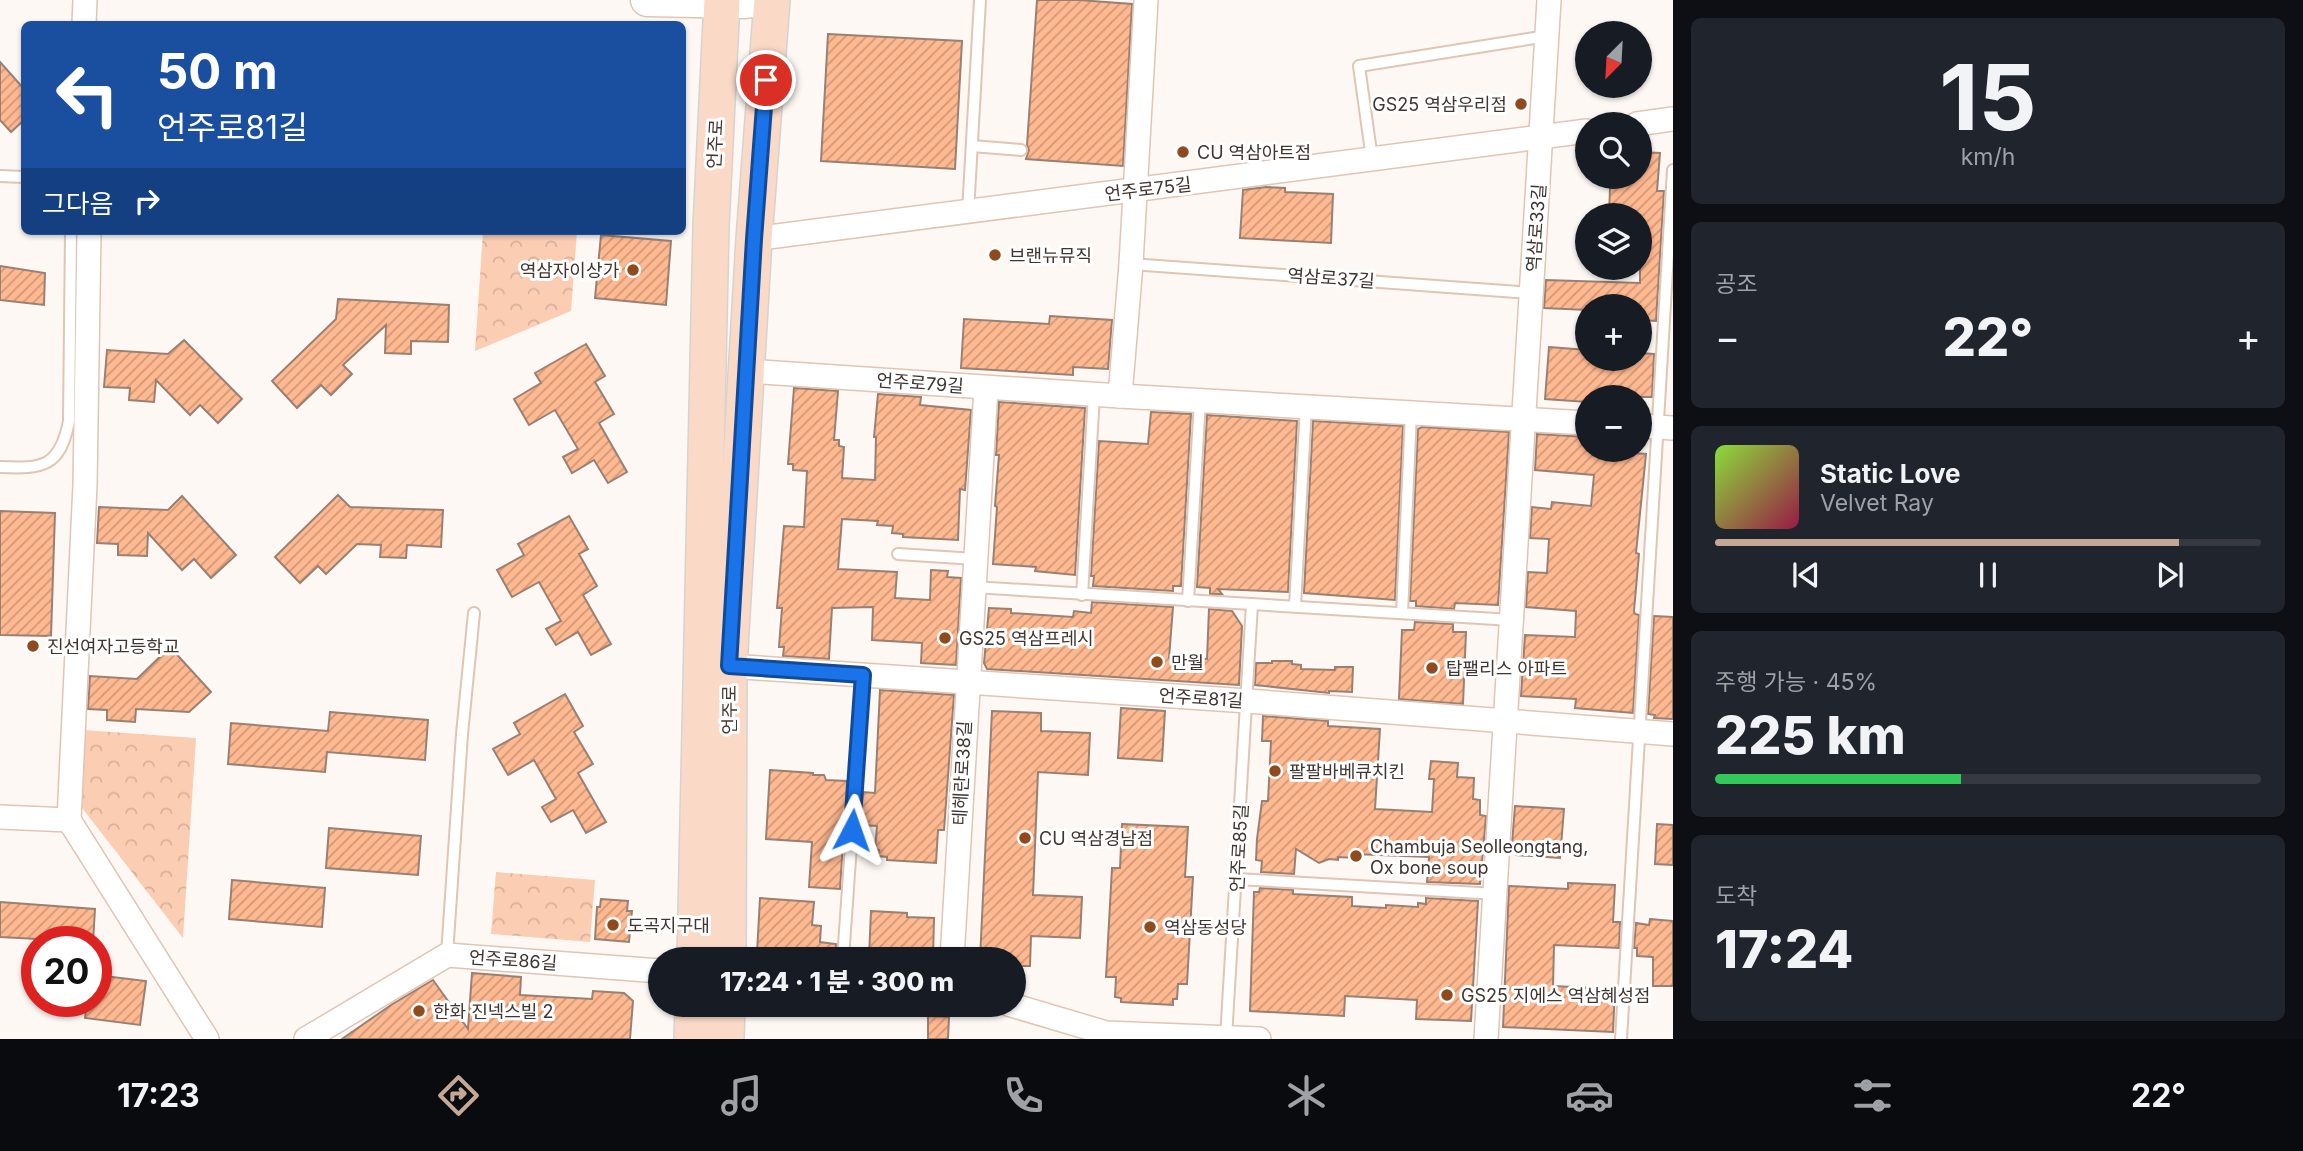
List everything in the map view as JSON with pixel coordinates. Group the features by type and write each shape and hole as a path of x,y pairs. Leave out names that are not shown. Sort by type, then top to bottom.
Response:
{"main road":[{"path":"647,0 762,0"},
{"name":"언주로","path":"728,947 729,666 754,239 772,0"},
{"name":"언주로","path":"695,947 711,226 722,1"},
{"path":"692,1039 693,1017"},
{"path":"726,1039 727,1017"}],"street":[{"path":"84,21 85,0"},
{"path":"1121,396 1146,0"},
{"name":"역삼로33길","path":"1486,1039 1497,894 1504,720 1513,620 1549,0"},
{"path":"1652,122 1673,119"},
{"name":"언주로75길","path":"754,239 1575,133"},
{"path":"89,235 85,485 69,820 207,1039"},
{"name":"언주로79길","path":"746,371 1094,395 1575,422"},
{"name":"테헤란로38길","path":"953,947 986,388"},
{"name":"언주로81길","path":"729,666 1248,701 1673,734"},
{"path":"0,817 69,820"},
{"name":"언주로86길","path":"306,1039 447,955 648,970"},
{"path":"1026,1010 1106,1036 1259,1039"}],"lane":[{"path":"968,212 980,0"},
{"path":"1372,159 1359,66 1547,36"},
{"path":"972,146 1021,150"},
{"path":"1621,1039 1673,170"},
{"path":"0,176 21,177"},
{"path":"0,467 31,468 48,463 59,453 65,438 69,421 71,235"},
{"name":"역삼로37길","path":"1131,264 1531,293"},
{"path":"1082,595 1094,395"},
{"path":"1188,601 1200,401"},
{"path":"1295,606 1306,406"},
{"path":"1402,613 1411,412"},
{"path":"898,554 975,559"},
{"path":"973,587 1513,620"},
{"name":"언주로85길","path":"1226,1038 1252,604"},
{"path":"447,955 474,613"},
{"path":"844,947 863,675"},
{"path":"1237,879 1497,894"}],"green space":[{"path":"483,235 577,235 571,311 475,351"},
{"path":"83,730 196,738 183,938 79,804"},
{"path":"496,872 595,880 590,942 491,934"}],"building":[{"path":"1037,0 1132,4 1123,166 1026,159 1029,150 1027,145"},
{"path":"828,34 962,41 955,169 821,161"},
{"path":"0,62 21,86 21,123 11,132 0,120"},
{"path":"1652,153 1660,153 1657,191 1664,191 1656,321 1652,321 1652,294 1575,294 1575,309 1544,308 1546,280 1640,283 1640,280 1652,280 1652,203 1609,203 1610,189 1652,189"},
{"path":"1285,188 1285,192 1333,194 1331,243 1240,238 1243,190"},
{"name":"역삼자이상가","path":"601,235 671,241 666,305 595,298"},
{"path":"0,266 45,273 44,305 0,300"},
{"path":"338,299 449,305 448,342 411,341 411,354 385,353 386,325 343,365 352,374 331,395 321,385 297,408 272,381 336,319"},
{"path":"1050,316 1112,320 1108,369 1073,367 1073,375 961,368 964,319 1049,324"},
{"path":"184,340 242,399 218,423 200,405 190,415 156,380 154,402 129,400 130,388 104,387 107,350 168,354"},
{"path":"586,344 605,376 595,382 614,414 599,423 627,472 608,483 594,460 572,473 563,457 578,449 555,410 529,425 514,399 541,383 535,373"},
{"path":"1549,347 1575,349 1575,371 1652,371 1654,354 1652,397 1652,385 1575,385 1575,401 1545,399"},
{"path":"794,388 838,391 834,440 839,440 839,446 844,447 842,478 875,480 874,437 878,394 921,397 920,405 971,410 965,490 960,489 958,540 903,537 903,534 892,533 893,526 877,525 878,521 842,519 838,569 897,572 895,598 930,600 931,570 948,571 947,577 961,578 956,665 921,663 922,643 872,640 873,607 832,608 829,659 783,656 784,647 779,647 782,608 777,608 784,526 804,527 807,471 793,470 793,464 788,464"},
{"path":"999,402 1085,408 1075,575 1035,571 1036,567 993,564"},
{"path":"1151,412 1191,414 1181,586 1173,586 1173,591 1093,586 1094,576 1091,576 1099,441 1148,444"},
{"path":"1207,415 1297,421 1288,592 1218,589 1222,594 1210,594 1210,588 1197,587"},
{"path":"1313,421 1403,426 1395,600 1304,593"},
{"path":"1422,427 1509,432 1498,605 1455,603 1454,609 1416,606 1416,601 1410,601 1418,429"},
{"path":"1537,434 1575,436 1575,462 1645,462 1636,553 1639,554 1634,611 1639,615 1633,713 1575,708 1576,699 1521,696 1525,635 1575,637 1576,611 1526,607 1528,572 1547,573 1549,539 1530,538 1532,507 1551,509 1552,502 1591,506 1594,475 1535,470"},
{"path":"338,495 350,507 443,510 441,547 407,545 406,558 380,557 381,545 357,544 326,574 318,566 300,583 275,557"},
{"path":"182,496 236,555 211,578 194,559 182,570 148,533 147,556 118,555 118,544 97,543 99,507 168,510"},
{"path":"0,511 55,513 51,636 0,635"},
{"path":"569,516 588,549 579,554 597,586 583,595 611,644 591,655 578,632 556,645 546,629 561,621 539,582 512,597 497,570 524,555 518,544"},
{"path":"1092,602 1173,607 1169,658 1207,659 1209,609 1232,611 1242,626 1239,685 987,669 984,663 989,608 1011,609 1011,613 1073,617 1074,611 1091,613"},
{"path":"1654,616 1673,617 1673,719 1654,718 1655,715 1648,714"},
{"name":"탑팰리스 아파트","path":"1415,622 1453,624 1453,632 1466,632 1463,704 1399,699 1402,630 1414,630"},
{"path":"170,647 211,692 189,712 136,709 135,722 107,720 107,710 88,709 90,676 137,679"},
{"path":"1292,661 1292,664 1301,665 1301,669 1335,670 1335,667 1353,667 1352,692 1329,693 1255,685 1256,663"},
{"path":"880,690 954,695 944,830 938,830 936,863 887,860 887,857 878,856 879,850 875,849 877,826 860,825 863,792 875,793"},
{"path":"565,694 583,726 574,732 593,764 578,773 606,822 586,833 573,810 551,822 542,807 556,799 534,760 508,775 493,749 520,734 514,723"},
{"path":"1121,708 1165,711 1162,761 1118,758"},
{"path":"992,711 1041,713 1041,731 1090,733 1088,775 1038,772 1033,895 1082,897 1080,938 1031,936 1030,966 1026,966 1026,947 981,947"},
{"path":"330,712 428,720 425,760 327,752 325,772 228,764 231,723 328,731"},
{"path":"1263,716 1328,721 1328,726 1380,729 1375,809 1432,812 1434,779 1429,779 1431,761 1458,763 1457,777 1474,778 1473,799 1480,800 1480,815 1486,816 1480,884 1427,882 1429,857 1354,854 1353,858 1338,857 1338,860 1329,859 1319,863 1296,849 1294,874 1261,872 1262,861 1256,860 1257,839 1262,801 1268,801 1271,741 1262,741"},
{"path":"770,770 813,773 824,775 826,780 847,781 840,889 809,887 812,842 766,839"},
{"path":"1515,806 1564,809 1560,858 1516,855 1516,845 1512,844"},
{"name":"역삼동성당","path":"1122,824 1188,827 1185,877 1193,877 1187,984 1178,984 1177,999 1173,999 1173,1005 1121,1002 1121,998 1115,997 1116,977 1106,977 1112,868 1120,868"},
{"path":"1657,824 1673,825 1673,865 1655,864"},
{"path":"329,828 421,836 418,875 326,868"},
{"path":"232,880 325,888 322,927 229,919"},
{"path":"1568,883 1615,885 1613,922 1620,922 1619,948 1554,945 1553,986 1615,989 1613,1032 1503,1027 1509,886 1568,889"},
{"path":"1260,888 1293,890 1293,894 1352,897 1352,906 1418,907 1418,903 1426,904 1426,898 1478,901 1471,1021 1416,1019 1417,1000 1345,996 1344,1016 1250,1011 1254,892 1259,892"},
{"path":"760,898 814,902 812,925 821,926 820,942 836,944 836,947 757,947"},
{"name":"도곡지구대","path":"601,899 628,901 627,911 632,911 629,942 595,939 597,907 600,907"},
{"path":"0,902 95,909 94,926 21,926 21,938 0,937"},
{"path":"871,911 934,918 933,947 869,947"},
{"path":"1650,919 1673,921 1673,986 1653,986 1653,957 1637,956 1637,948 1634,948 1636,923 1649,925"},
{"path":"472,973 521,977 520,995 592,999 593,991 624,993 633,1001 630,1039 342,1039 433,980 468,1029"},
{"path":"112,977 146,981 140,1025 85,1018 112,1017"},
{"path":"928,1017 949,1017 948,1039 928,1039"}],"place":[{"name":"GS25 역삼우리점","path":"1521,104"},
{"name":"CU 역삼아트점","path":"1183,152"},
{"name":"브랜뉴뮤직","path":"995,255"},
{"name":"역삼자이상가","path":"633,270"},
{"name":"GS25 역삼프레시","path":"945,638"},
{"name":"진선여자고등학교","path":"33,646"},
{"name":"만월","path":"1157,662"},
{"name":"탑팰리스 아파트","path":"1432,668"},
{"name":"팔팔바베큐치킨","path":"1275,771"},
{"name":"CU 역삼경남점","path":"1025,838"},
{"name":"Chambuja Seolleongtang, Ox bone soup","path":"1356,856"},
{"name":"도곡지구대","path":"613,925"},
{"name":"역삼동성당","path":"1150,927"},
{"name":"GS25 지에스 역삼혜성점","path":"1447,995"},
{"name":"한화 진넥스빌 2","path":"419,1011"}],"route":[{"path":"766,80 729,666 863,675 852,830"}]}
